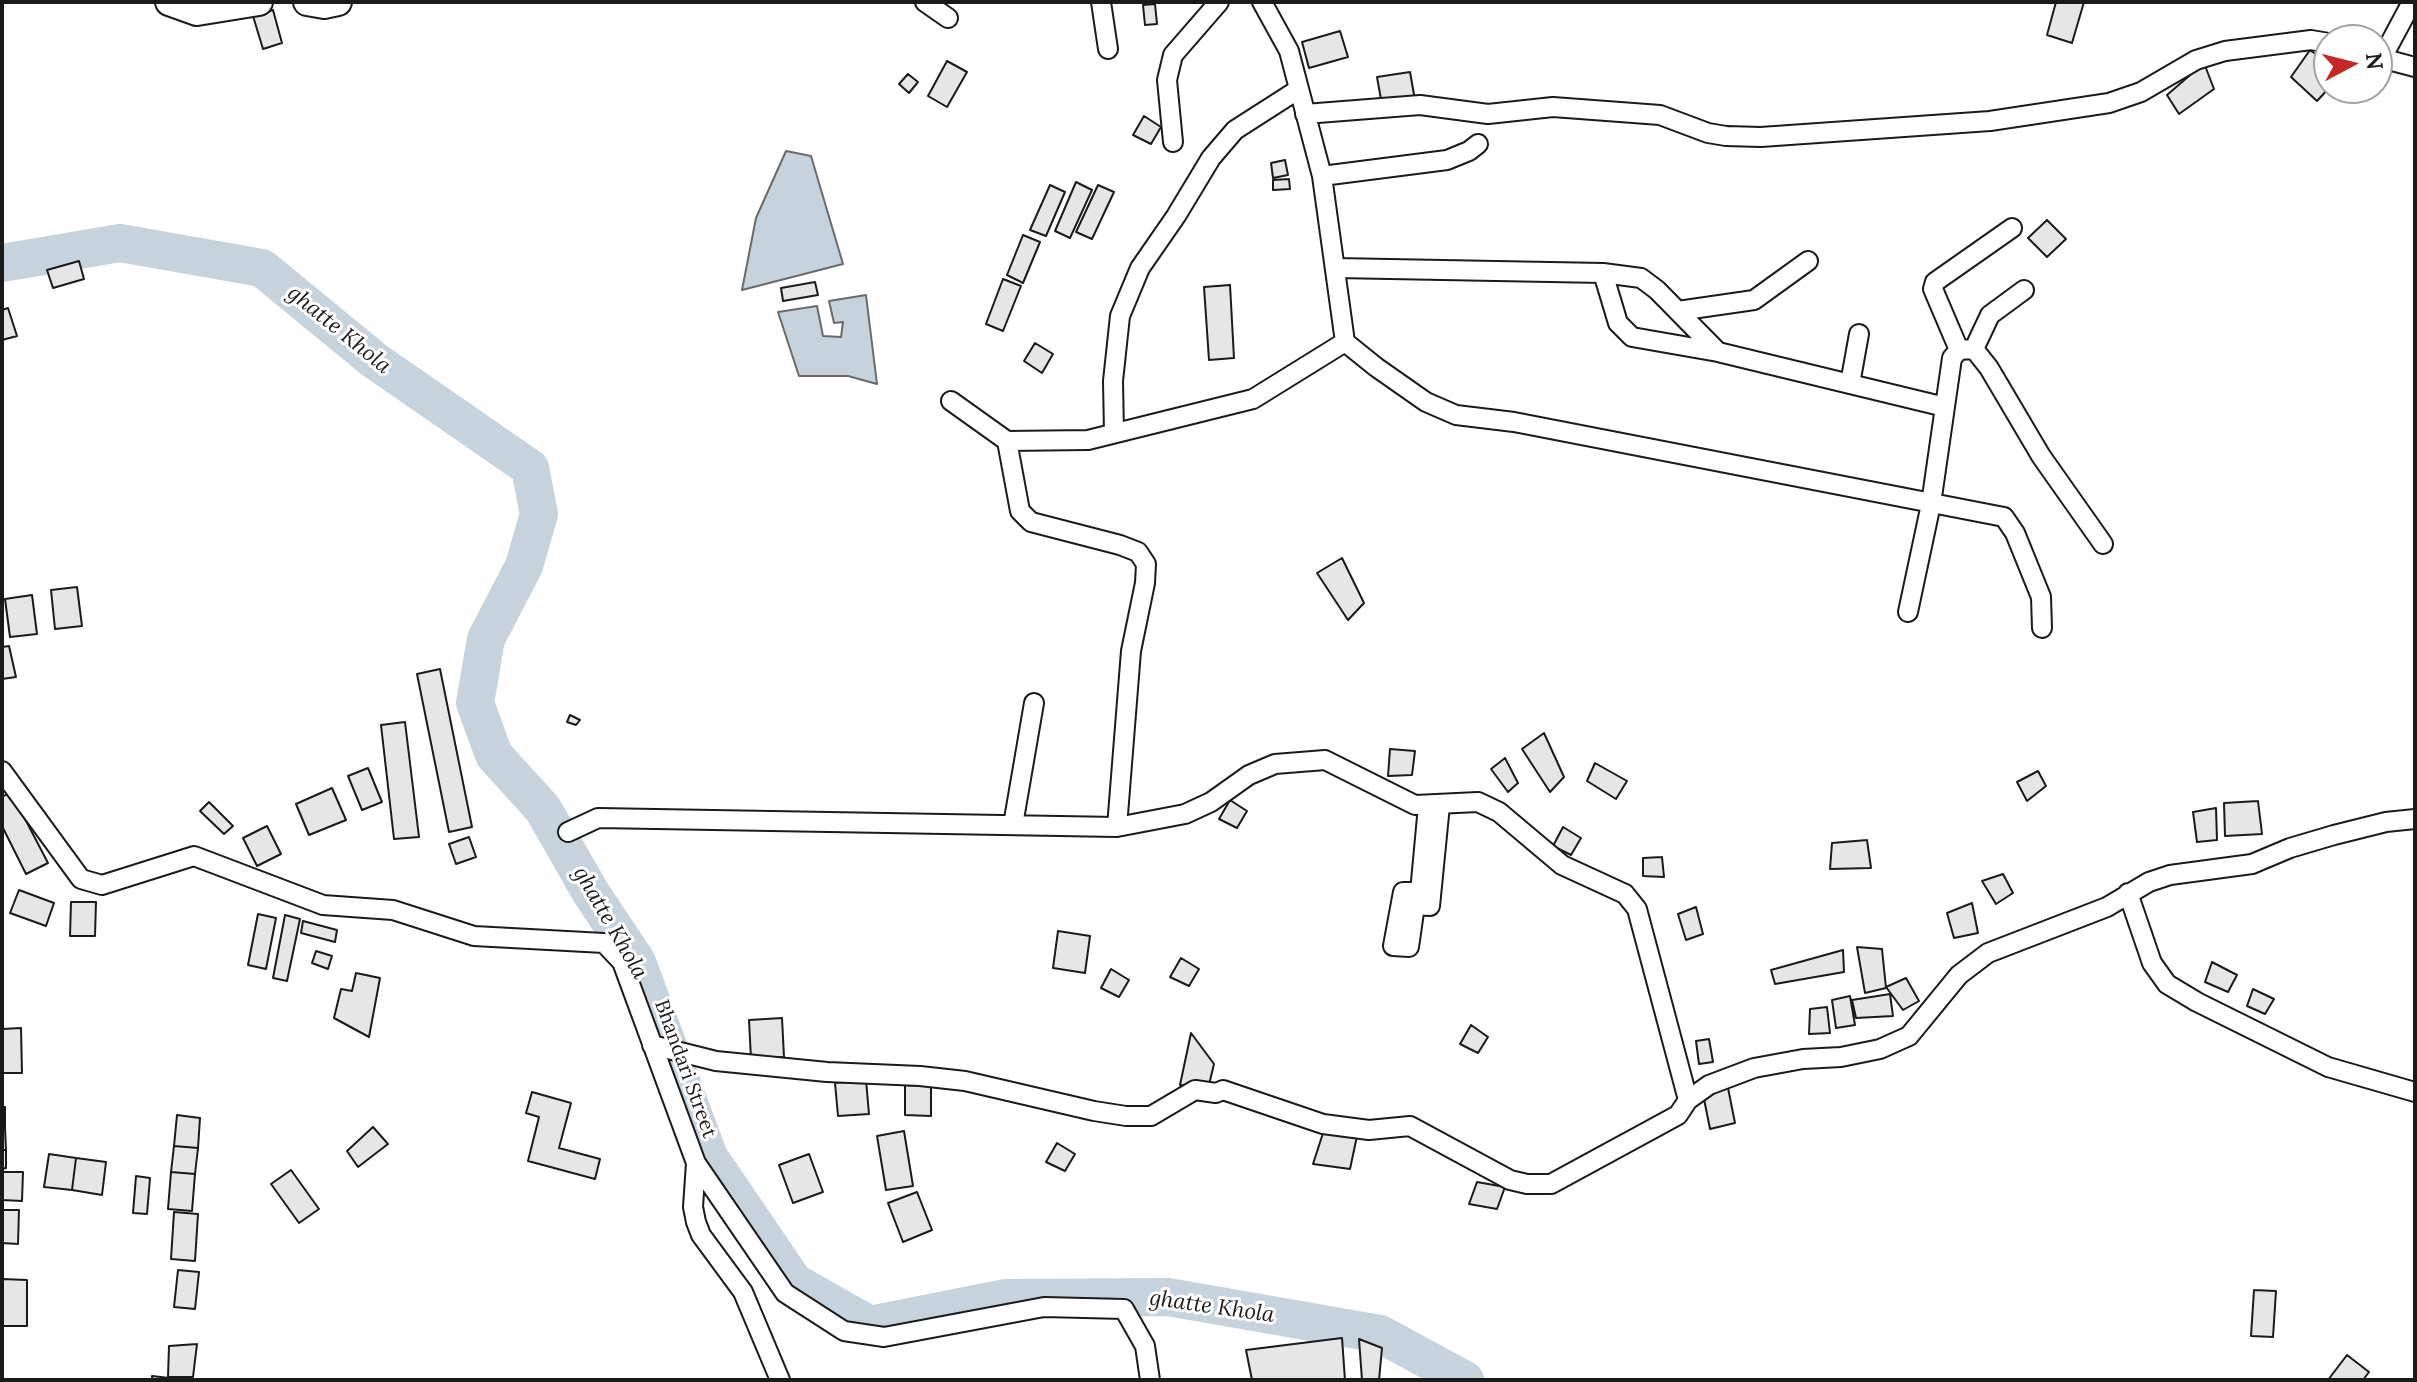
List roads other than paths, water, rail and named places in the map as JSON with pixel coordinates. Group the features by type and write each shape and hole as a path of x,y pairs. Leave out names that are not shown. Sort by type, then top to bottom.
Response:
{"street":[{"path":"169,2 197,12 259,2"},
{"path":"307,2 324,5 338,2"},
{"path":"925,2 948,18"},
{"path":"1101,2 1108,49"},
{"path":"1173,142 1167,80 1173,55 1219,2"},
{"path":"1262,2 1289,51 1322,176 1345,342 1376,367 1426,402 1456,415 1514,422 2004,517 2015,533 2041,597 2042,628"},
{"path":"2393,34 2412,2"},
{"path":"1305,114 1420,105 1488,114 1553,107 1660,115 1708,133 1761,137 1990,121 2109,103 2141,92 2196,60 2225,51 2313,40"},
{"path":"2393,62 2415,67"},
{"path":"1114,433 1113,381 1120,316 1140,268 1211,158 1235,130 1299,89"},
{"path":"1322,176 1447,160 1478,144"},
{"path":"2012,228 1935,282 1933,289 1966,349 1989,368 2041,456 2103,544"},
{"path":"1678,311 1754,300 1808,261"},
{"path":"1336,268 1603,273 1641,278 1649,282 1718,352"},
{"path":"1603,273 1618,323 1632,337 1718,352 1945,407"},
{"path":"1908,612 1931,504 1952,358 1966,349 1990,315 2024,290"},
{"path":"1850,384 1859,334"},
{"path":"951,401 1007,441 1088,440 1253,399 1345,342"},
{"path":"1007,441 1020,511 1031,522 1120,545 1138,552 1146,564 1131,651 1117,827"},
{"path":"1013,825 1034,703"},
{"path":"568,832 598,818 1117,827 1185,814 1211,802 1249,775 1275,764 1325,760 1415,805 1478,802 1499,812 1562,865 1625,894 1637,909 1688,1100"},
{"name":"Bhandari Street","path":"2,771 81,879 102,885 194,856 323,905 393,910 474,936 604,943 622,962 696,1163 785,1293 844,1331 884,1337 1044,1307 1124,1309 1145,1346 1150,1380"},
{"path":"1434,805 1430,906 1415,905 1409,947 1393,946 1403,892 1420,892 1434,805"},
{"path":"652,1045 716,1061 965,1081 1126,1116 1151,1116 1195,1090 1216,1093 1223,1090 1323,1124 1369,1130 1410,1126 1492,1171 1527,1184 1551,1184 1678,1115 1688,1100 1709,1085 1754,1068 1880,1049 1909,1036 1959,975 1988,953 2107,907 2149,882 2170,875 2252,864 2290,848 2345,832 2415,819"},
{"path":"2128,893 2152,963 2167,984 2328,1067 2415,1092"},
{"path":"696,1163 693,1207 701,1235 743,1292 780,1380"}],"waterway":[{"name":"ghatte Khola","path":"2,263 120,243 262,268 374,360 530,468 539,514 524,566 486,639 475,703 494,755 543,809 591,893 637,962 709,1157 794,1282 870,1325 1006,1298 1168,1297 1380,1334 1465,1380"}]}
